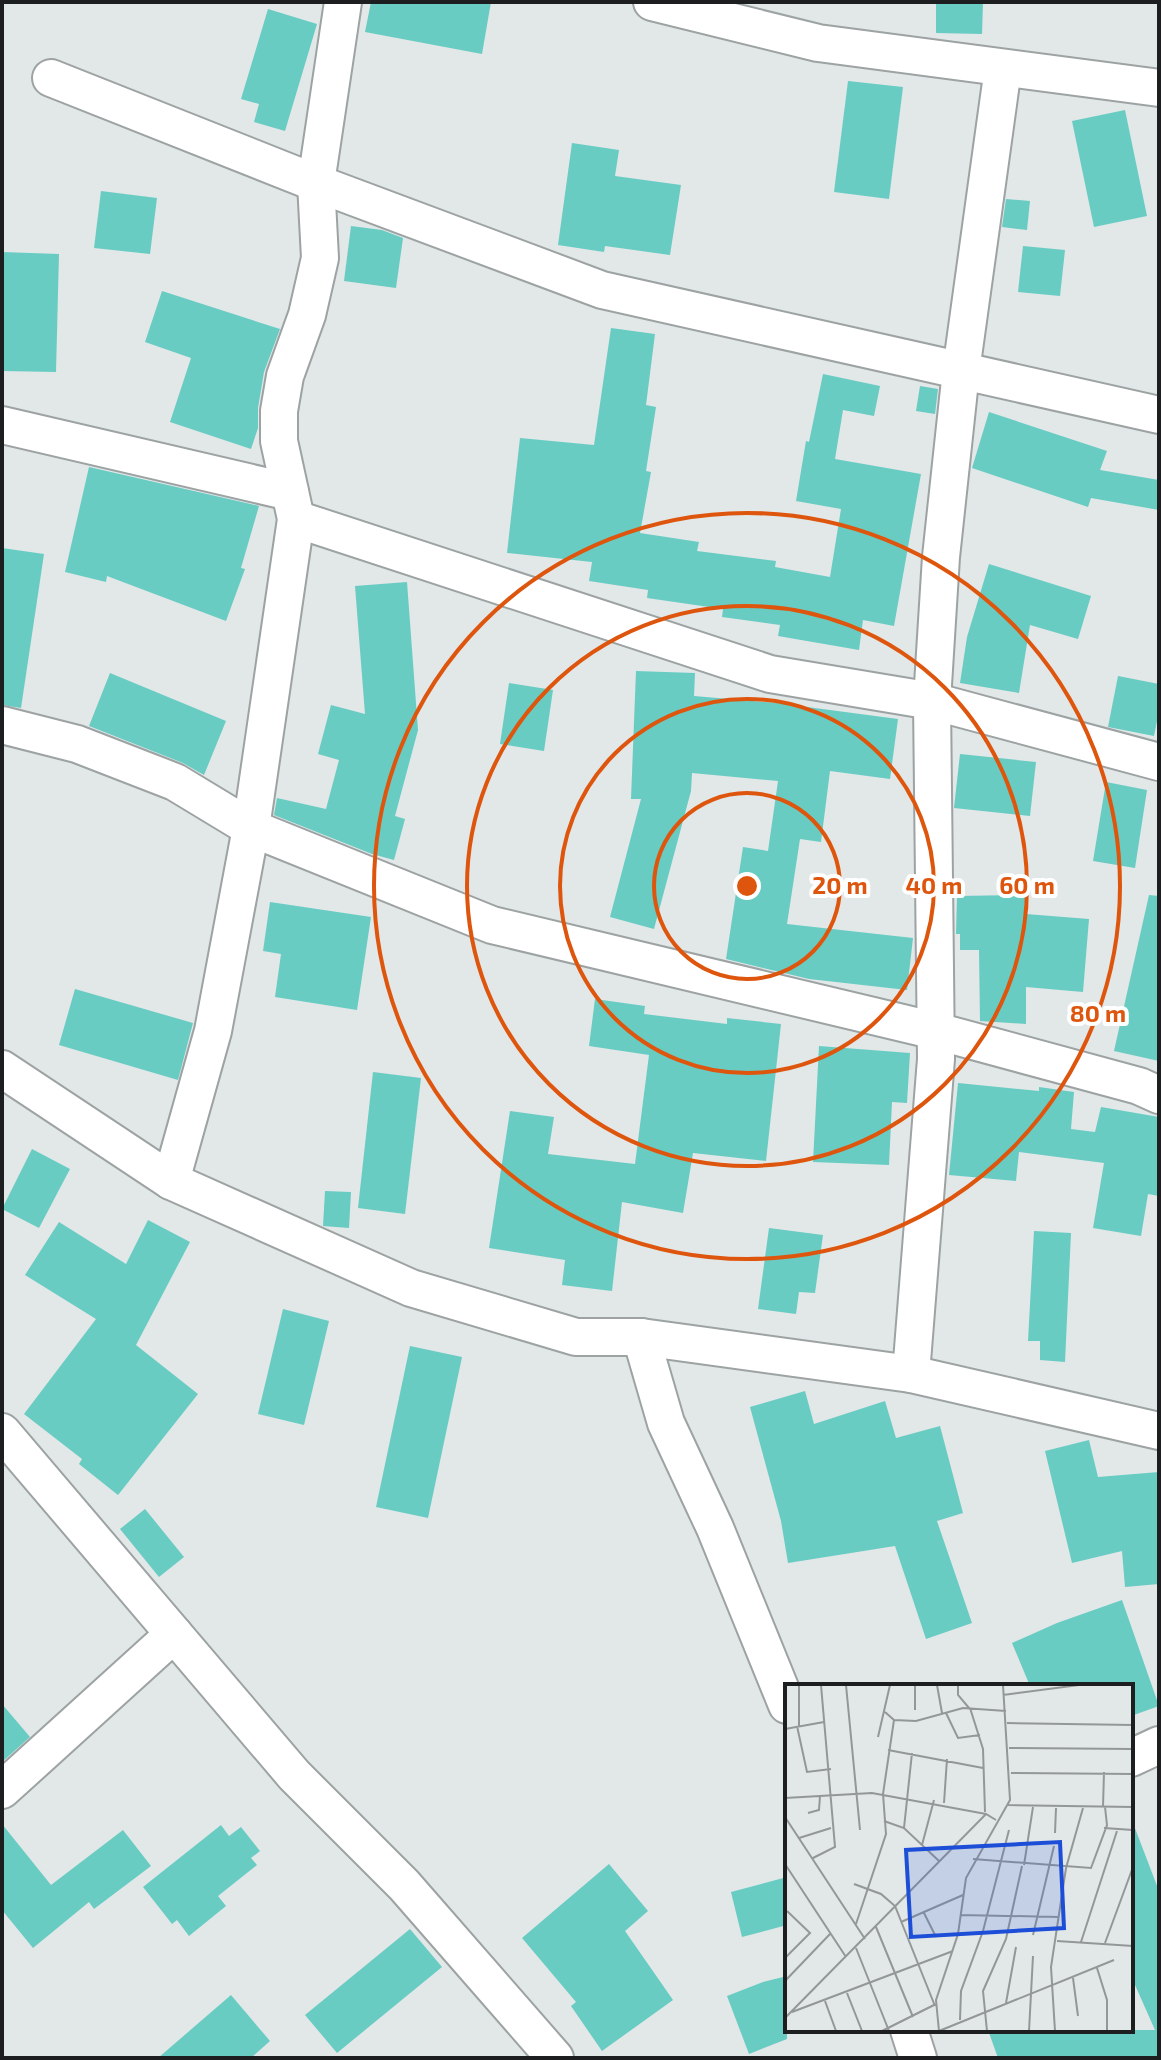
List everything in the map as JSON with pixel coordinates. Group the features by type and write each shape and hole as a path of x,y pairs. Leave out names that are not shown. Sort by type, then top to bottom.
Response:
{"street":[{"path":"171,1181 213,1031 251,828 293,506 279,441 279,411 285,376 307,315 320,258 316,183 343,2"},
{"path":"652,2 818,43 1159,88"},
{"path":"911,1374 936,1059 932,701 941,557 961,371 1003,68"},
{"path":"51,78 316,183 602,290 1159,415"},
{"path":"2,425 293,506 770,674 932,701 1159,762"},
{"path":"2,725 77,744 175,782 251,828 492,925 936,1031 1139,1086 1159,1095"},
{"path":"2,1069 171,1181 411,1288 576,1337 641,1337 911,1374 1159,1431"},
{"path":"641,1337 666,1423 715,1528 785,1700"},
{"path":"2,1432 294,1775 404,1885 555,2058"},
{"path":"2,1790 174,1634"},
{"path":"1133,1757 1159,1745"},
{"path":"910,2032 918,2058"}],"building":[{"path":"371,2 491,2 482,54 365,32"},
{"path":"936,2 983,2 982,34 936,33"},
{"path":"268,9 317,24 285,131 254,122 259,104 241,99"},
{"path":"848,81 903,87 889,199 834,192"},
{"path":"1125,110 1147,216 1094,227 1072,121"},
{"path":"572,143 619,150 615,176 681,185 670,255 605,246 604,252 558,245"},
{"path":"101,191 157,198 150,254 94,248"},
{"path":"1006,199 1030,201 1027,230 1002,227"},
{"path":"351,226 382,230 403,238 396,288 344,281"},
{"path":"1023,246 1065,250 1060,296 1018,292"},
{"path":"2,252 59,254 56,372 2,371"},
{"path":"162,291 280,329 264,372 258,428 251,449 170,422 191,358 145,342"},
{"path":"611,328 655,334 646,405 656,407 646,471 651,472 640,533 699,542 697,551 776,561 775,567 830,577 841,509 796,501 806,441 809,442 823,374 880,386 874,416 843,410 835,459 921,474 894,626 863,620 859,650 778,636 780,625 722,617 723,609 647,598 648,590 589,581 592,562 507,553 520,438 594,445"},
{"path":"920,386 938,389 935,414 916,411"},
{"path":"989,412 1107,451 1100,470 1159,480 1159,510 1091,498 1088,507 972,468"},
{"path":"89,467 259,506 241,568 245,569 226,621 107,576 106,582 65,572"},
{"path":"2,548 44,554 21,708 2,705"},
{"path":"989,564 1091,596 1078,639 1030,625 1019,693 960,683 967,637"},
{"path":"407,582 418,730 395,816 405,819 394,860 274,815 277,798 326,809 339,760 318,754 331,705 365,714 355,586"},
{"path":"636,671 695,673 694,696 898,719 890,779 830,771 821,842 800,839 787,924 913,938 907,990 809,979 726,959 743,847 768,851 778,781 692,773 691,791 654,929 610,917 641,799 631,799"},
{"path":"110,673 226,721 204,775 183,763 89,726"},
{"path":"1118,676 1159,684 1159,711 1154,736 1108,727"},
{"path":"509,683 553,690 544,751 500,744"},
{"path":"960,754 1036,762 1030,816 954,808"},
{"path":"1106,782 1147,790 1135,868 1093,861"},
{"path":"1026,895 1026,914 1089,919 1083,992 1026,987 1026,1024 980,1021 979,950 960,950 960,934 956,934 957,896"},
{"path":"1149,895 1159,896 1159,1061 1114,1051"},
{"path":"270,902 371,917 357,1010 275,997 281,954 263,951"},
{"path":"75,989 193,1023 178,1080 59,1045"},
{"path":"595,999 645,1006 644,1014 727,1024 727,1018 781,1024 766,1161 693,1153 683,1213 622,1202 612,1291 562,1285 565,1260 489,1248 510,1111 554,1117 548,1154 635,1164 649,1055 589,1046"},
{"path":"819,1046 910,1053 907,1103 892,1102 889,1165 813,1162"},
{"path":"373,1072 421,1078 405,1214 358,1208"},
{"path":"958,1083 1074,1092 1071,1129 1095,1132 1101,1107 1159,1117 1159,1196 1148,1194 1141,1236 1093,1228 1104,1163 1019,1152 1016,1181 949,1175"},
{"path":"32,1149 70,1169 39,1228 2,1209"},
{"path":"325,1191 351,1192 349,1228 323,1226"},
{"path":"148,1220 190,1242 136,1345 198,1394 118,1495 79,1464 82,1459 24,1414 96,1319 25,1275 59,1222 126,1264"},
{"path":"769,1228 823,1235 815,1293 799,1292 796,1314 758,1309"},
{"path":"1034,1231 1071,1233 1065,1362 1040,1360 1040,1341 1028,1341"},
{"path":"283,1309 329,1321 304,1425 258,1414"},
{"path":"410,1346 462,1357 428,1518 376,1507"},
{"path":"805,1391 814,1424 885,1401 896,1438 940,1426 963,1513 937,1521 972,1623 926,1639 895,1546 788,1563 781,1521 750,1407"},
{"path":"1089,1440 1098,1477 1159,1472 1159,1584 1125,1587 1122,1551 1072,1563 1045,1451"},
{"path":"145,1509 184,1557 159,1577 120,1529"},
{"path":"1122,1600 1159,1706 1133,1715 1133,1684 1029,1684 1012,1643"},
{"path":"2,1704 30,1737 2,1762"},
{"path":"1133,1823 1159,1891 1159,2058 998,2058 989,2032 1155,2030 1133,1980"},
{"path":"2,1824 51,1885 123,1830 151,1866 94,1909 89,1902 33,1948 2,1910"},
{"path":"221,1825 229,1836 241,1827 260,1851 251,1858 257,1865 218,1896 226,1906 189,1936 177,1920 172,1924 143,1887"},
{"path":"609,1864 648,1911 625,1931 673,2000 602,2051 571,2006 576,2002 522,1938"},
{"path":"785,1878 785,1926 742,1937 731,1892"},
{"path":"410,1929 442,1967 337,2053 305,2015"},
{"path":"785,1976 787,2039 749,2054 727,1996"},
{"path":"231,1995 270,2041 251,2058 158,2058"}]}
